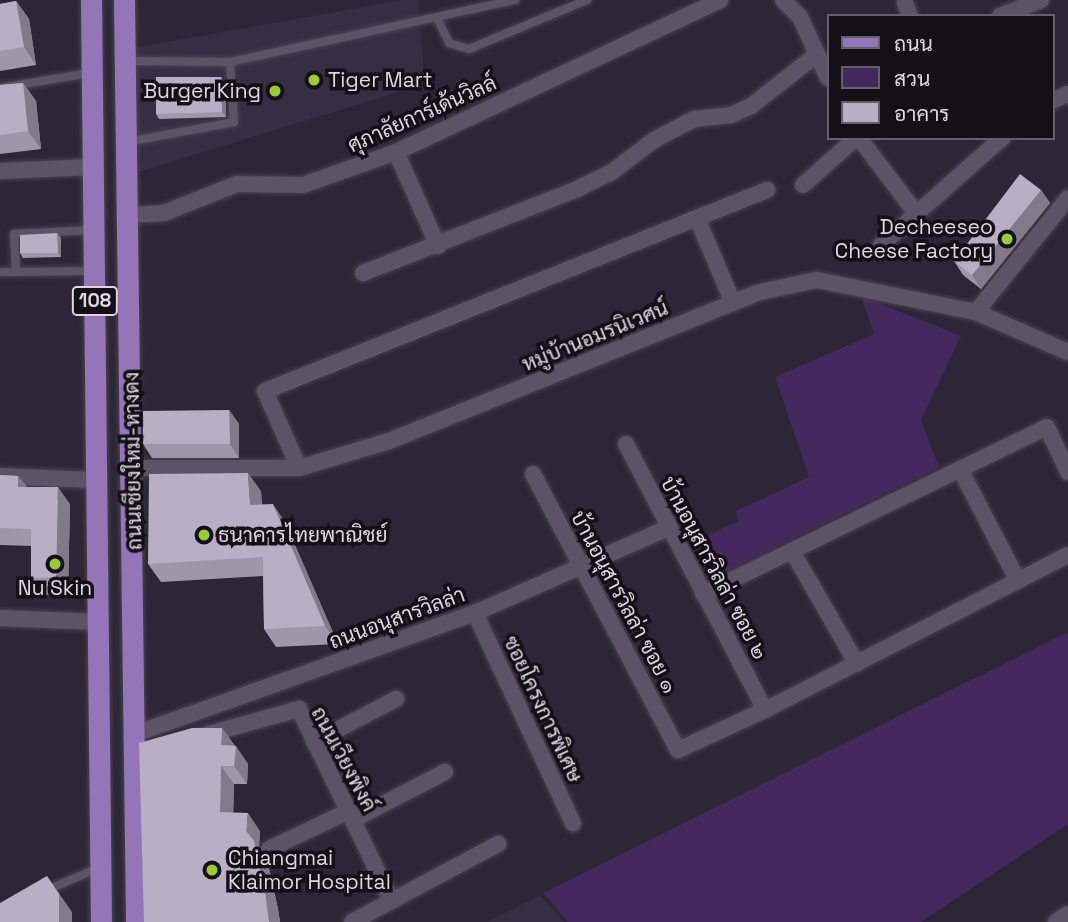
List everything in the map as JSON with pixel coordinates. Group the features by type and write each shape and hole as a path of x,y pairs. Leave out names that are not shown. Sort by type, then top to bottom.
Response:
{"main road":[{"name":"ถนนเชียงใหม่-หางดง","path":"90,0 101,922"},
{"name":"ถนนเชียงใหม่-หางดง","path":"124,0 139,747 136,922"},
{"path":"99,612 135,604"}],"street":[{"name":"ศุภาลัยการ์เด้นวิลล์","path":"128,215 164,213 237,184 303,185 396,152 720,0"},
{"path":"783,0 800,17 827,76"},
{"path":"1005,14 1041,0"},
{"path":"363,273 438,246 612,172 676,127 751,106 816,55"},
{"path":"803,185 856,140"},
{"path":"860,140 916,214"},
{"path":"881,245 1000,140"},
{"path":"396,152 438,246"},
{"path":"0,172 93,167"},
{"path":"299,468 265,391 768,190"},
{"path":"976,312 1068,198"},
{"path":"697,218 733,303"},
{"name":"หมู่บ้านอมรนิเวศน์","path":"133,468 299,468 389,441 733,303 817,280 976,312 1068,352"},
{"path":"703,594 1046,427 1068,472"},
{"name":"บ้านอนุสารวิลล่า ซอย ๒","path":"626,444 765,710"},
{"path":"960,469 1018,581"},
{"name":"บ้านอนุสารวิลล่า ซอย ๑","path":"533,474 678,750 765,710"},
{"path":"0,476 97,480"},
{"name":"ถนนอนุสารวิลล่า","path":"139,747 475,613 668,527"},
{"path":"792,551 857,664"},
{"path":"765,710 1068,555"},
{"path":"0,618 99,612"},
{"name":"ซอยโครงการพิเศษ","path":"475,613 573,823"},
{"path":"314,741 396,699"},
{"name":"ถนนเวียงพิงค์","path":"186,741 299,709 392,901"},
{"path":"269,849 350,816 445,772"},
{"path":"352,922 498,844"},
{"path":"1056,922 1068,914"}],"lane":[{"path":"125,61 230,62 515,0"},
{"path":"437,18 449,43 468,49 587,0"},
{"path":"127,142 234,122 230,62"},
{"path":"0,88 92,72"},
{"path":"16,272 15,234 94,230"},
{"path":"0,272 94,271"},
{"path":"35,897 67,878 101,867"}],"shaded area":[{"path":"402,0 418,0 425,84 135,173 133,48"},
{"path":"540,895 564,922 487,922"}],"green space":[{"path":"861,296 961,336 921,420 939,467 712,578 691,543 738,521 736,511 809,477 775,377 874,334"},
{"path":"1068,632 1068,824 921,922 568,922 543,893"}],"building":[{"path":"16,1 24,47 0,51 0,4"},
{"path":"156,77 221,77 222,112 156,114"},
{"path":"23,83 28,131 0,135 0,85"},
{"path":"1020,174 1041,190 972,275 954,261"},
{"path":"57,233 58,253 20,253 20,235"},
{"path":"229,410 230,444 143,444 143,411"},
{"path":"248,473 250,505 273,504 325,626 264,629 263,557 148,564 149,474"},
{"path":"0,475 18,476 18,487 58,487 56,577 31,578 31,529 0,528"},
{"name":"Chiangmai Klaimor Hospital","path":"192,728 222,728 221,745 236,746 234,766 221,766 220,812 248,813 246,831 254,841 269,922 144,922 139,743"},
{"path":"47,876 59,894 59,922 0,922 0,903"}],"place":[{"name":"Tiger Mart","path":"314,80"},
{"name":"Burger King","path":"275,91"},
{"name":"Decheeseo Cheese Factory","path":"1007,239"},
{"name":"ธนาคารไทยพาณิชย์","path":"204,535"},
{"name":"Nu Skin","path":"55,564"},
{"name":"Chiangmai Klaimor Hospital","path":"212,870"}]}
